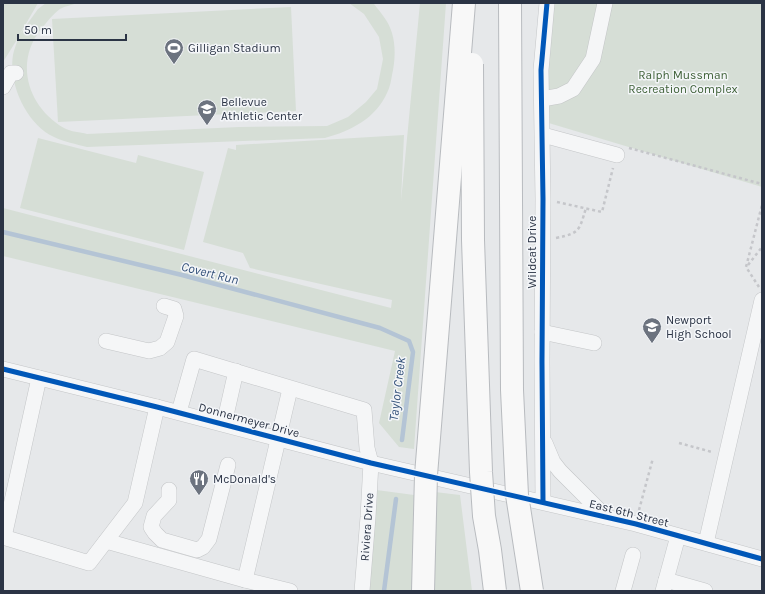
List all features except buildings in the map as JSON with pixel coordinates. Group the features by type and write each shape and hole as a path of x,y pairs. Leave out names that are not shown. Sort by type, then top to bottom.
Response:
{"highway":[{"path":"423,591 426,475 464,3"},
{"path":"472,3 473,240 478,386 484,516 495,591"},
{"path":"510,3 512,390 517,495 532,591"}],"street":[{"name":"Wildcat Drive","path":"543,502 543,199 541,70 547,3"},
{"path":"542,99 559,96 573,89 593,59 605,3"},
{"path":"3,87 11,73 16,73"},
{"path":"542,135 617,155"},
{"path":"706,543 762,300"},
{"path":"106,341 149,351 160,348 167,342 176,316 174,309 164,306"},
{"path":"542,332 594,343"},
{"path":"179,412 194,359 290,389 245,580"},
{"name":"Donnermeyer Drive","path":"3,369 179,412 371,463 491,490"},
{"path":"224,424 236,371"},
{"path":"39,378 3,537 89,563 135,503 157,407"},
{"name":"Riviera Drive","path":"290,389 364,410 366,448 371,463 362,591"},
{"path":"543,437 553,462 560,471 606,517"},
{"path":"168,490 170,500 154,516 151,526 162,540 197,550 203,547 209,539 228,465"},
{"name":"East 6th Street","path":"491,490 636,524 762,558"},
{"path":"678,536 664,586 705,591"},
{"path":"106,541 290,591"},
{"path":"623,591 633,555"}],"path":[{"path":"543,199 602,212 620,146 762,184"},
{"path":"762,205 746,267 762,293"},
{"path":"554,239 572,235 580,227 586,208"},
{"path":"746,267 762,247"},
{"path":"679,443 726,456"},
{"path":"636,524 638,511 653,458"}],"green space":[{"path":"3,3 38,3 20,34 38,9 46,3 78,3 60,9 41,29 33,42 28,56 27,70 29,83 41,108 64,128 87,134 239,127 327,126 348,117 366,102 377,89 383,59 379,37 364,14 349,3 374,4 389,25 393,38 395,54 393,70 388,91 376,110 362,122 344,132 325,138 87,147 66,142 54,137 44,131 28,113 17,91 12,66 13,55 18,38 3,62"},
{"path":"420,3 446,3 414,449 399,447 379,423 395,351 3,256 3,208 391,308 392,300 250,268 243,253 203,242 228,148 236,150 236,145 404,135 401,201"},
{"name":"Ralph Mussman Recreation Complex","path":"547,3 762,3 762,187 542,121"},
{"name":"Gilligan Stadium","path":"291,7 296,111 58,122 52,19"},
{"path":"38,138 136,163 138,155 204,172 184,250 20,208"},
{"path":"369,489 414,495 412,591 362,591"},
{"path":"435,492 460,495 472,591 430,591"}],"waterway":[{"name":"Covert Run","path":"3,232 182,275 380,328 409,341 413,352 402,440"},
{"name":"Taylor Creek","path":"384,591 396,499"}],"cycle path":[{"path":"543,502 543,199 541,70 547,3"},
{"path":"3,369 157,407 371,463 636,524 762,559"}],"place":[{"name":"Gilligan Stadium","path":"174,65"},
{"name":"Bellevue Athletic Center","path":"207,126"},
{"name":"Newport High School","path":"652,344"},
{"name":"McDonald's","path":"199,496"}]}
